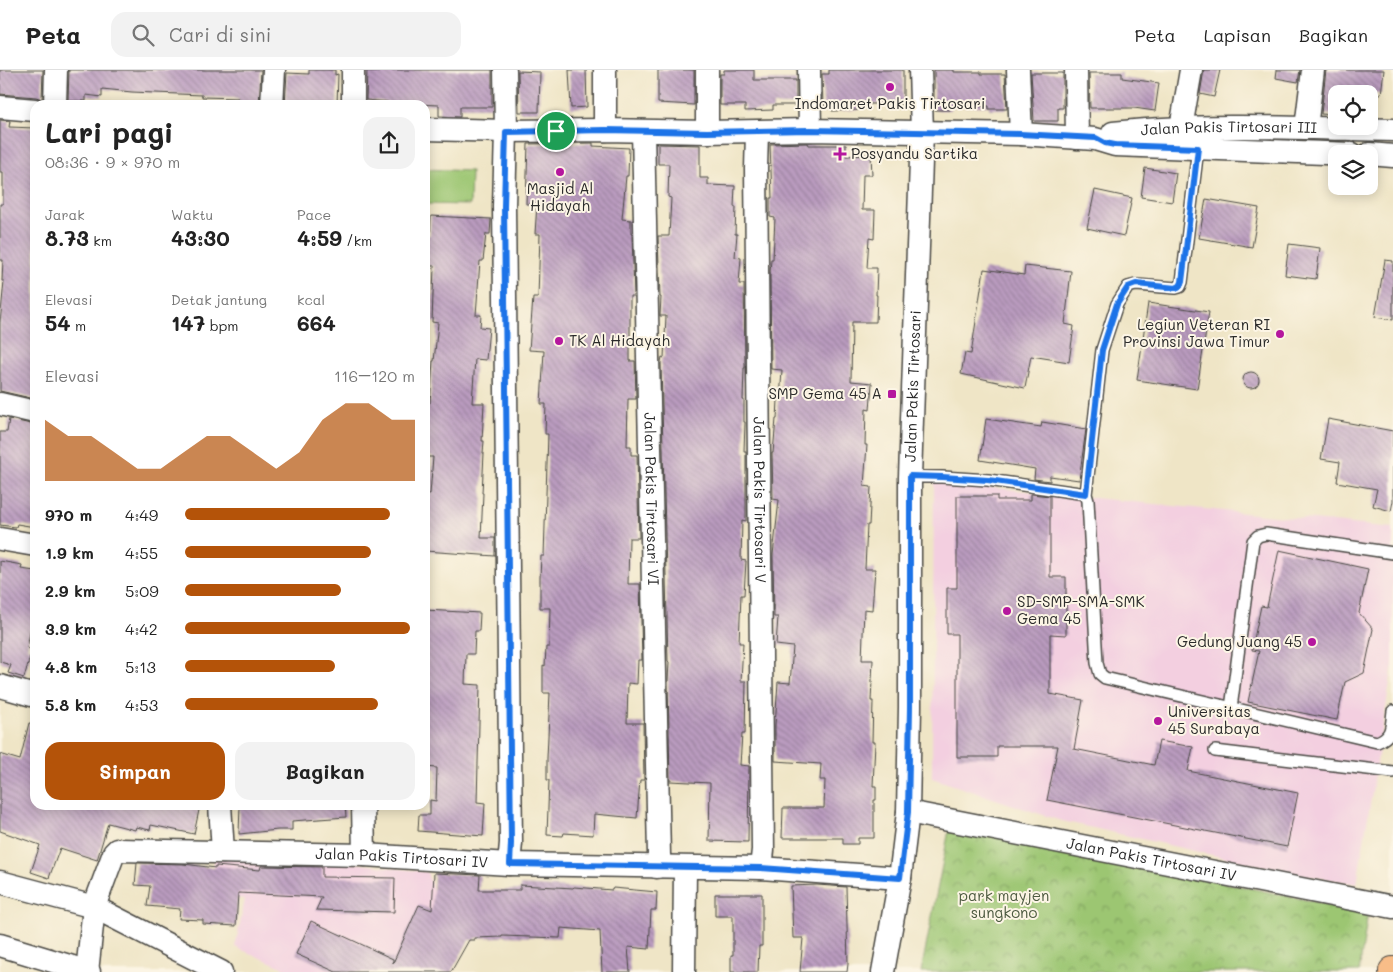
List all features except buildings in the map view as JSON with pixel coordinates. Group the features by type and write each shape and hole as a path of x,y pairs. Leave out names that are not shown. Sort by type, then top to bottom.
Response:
{"street":[{"path":"55,100 56,70"},
{"path":"272,100 274,70"},
{"path":"353,70 353,100"},
{"path":"505,70 504,206 510,864"},
{"path":"605,70 605,130"},
{"path":"707,70 707,132"},
{"path":"809,70 810,130"},
{"name":"Jalan Pakis Tirtosari","path":"883,972 900,878 908,812 910,476 922,132 920,70"},
{"path":"1018,70 1020,134"},
{"path":"1076,70 1086,138"},
{"path":"1181,128 1191,70"},
{"path":"1306,128 1313,70"},
{"path":"0,107 30,110"},
{"name":"Jalan Pakis Tirtosari III","path":"1086,138 1105,134 1181,128 1393,130"},
{"name":"Jalan Pakis Tirtosari III","path":"430,129 506,132 605,130 757,132 810,130 1020,134 1086,138 1115,145 1328,153"},
{"name":"Jalan Pakis Tirtosari VI","path":"643,131 659,855 657,866"},
{"name":"Jalan Pakis Tirtosari V","path":"757,132 764,850 761,868"},
{"path":"1378,155 1393,156"},
{"path":"0,404 30,411"},
{"path":"0,539 30,544"},
{"path":"0,686 30,695"},
{"path":"220,810 223,852"},
{"path":"363,810 364,855"},
{"name":"Jalan Pakis Tirtosari IV","path":"908,812 1393,907"},
{"name":"Jalan Pakis Tirtosari IV","path":"94,907 116,850 364,855 510,864 761,868 900,878"},
{"path":"684,972 685,868"},
{"path":"0,882 94,907 221,972"},
{"path":"0,945 88,972 94,907"}],"lane":[{"path":"1198,148 1182,282 1176,288 1136,284 1128,287 1117,304 1102,350 1086,494 1097,663 1100,674 1105,678 1377,742 1384,739 1390,733 1393,712"},
{"path":"910,476 988,480 1086,494"},
{"path":"1231,708 1253,541 1258,536 1266,534 1393,552"},
{"path":"1215,751 1393,772"}],"shaded area":[{"name":"Universitas 45 Surabaya","path":"934,482 1393,528 1393,664 1357,884 1296,874 1058,820 932,778"},
{"path":"214,856 321,859 427,872 433,891 456,900 423,972 294,972 235,947 245,899 213,896"}],"green space":[{"path":"430,169 471,171 470,205 430,204"},
{"name":"park mayjen sungkono","path":"950,825 1368,913 1359,972 921,972"}],"place":[{"name":"Indomaret Pakis Tirtosari","path":"890,87"},
{"name":"Posyandu Sartika","path":"840,154"},
{"name":"Masjid Al Hidayah","path":"560,172"},
{"name":"Legiun Veteran RI Provinsi Jawa Timur","path":"1280,334"},
{"name":"TK Al Hidayah","path":"559,341"},
{"name":"SMP Gema 45 A","path":"892,394"},
{"name":"SD-SMP-SMA-SMK Gema 45","path":"1007,611"},
{"name":"Gedung Juang 45","path":"1312,642"},
{"name":"Universitas 45 Surabaya","path":"1158,721"}],"route":[{"path":"810,130 1020,134 1096,138 1105,143 1115,145 1198,148 1182,282 1176,288 1136,284 1128,287 1117,304 1102,350 1086,494 988,480 910,476 908,812 900,878 761,868 510,864 504,206 506,132 556,131 707,132 810,130"}]}
